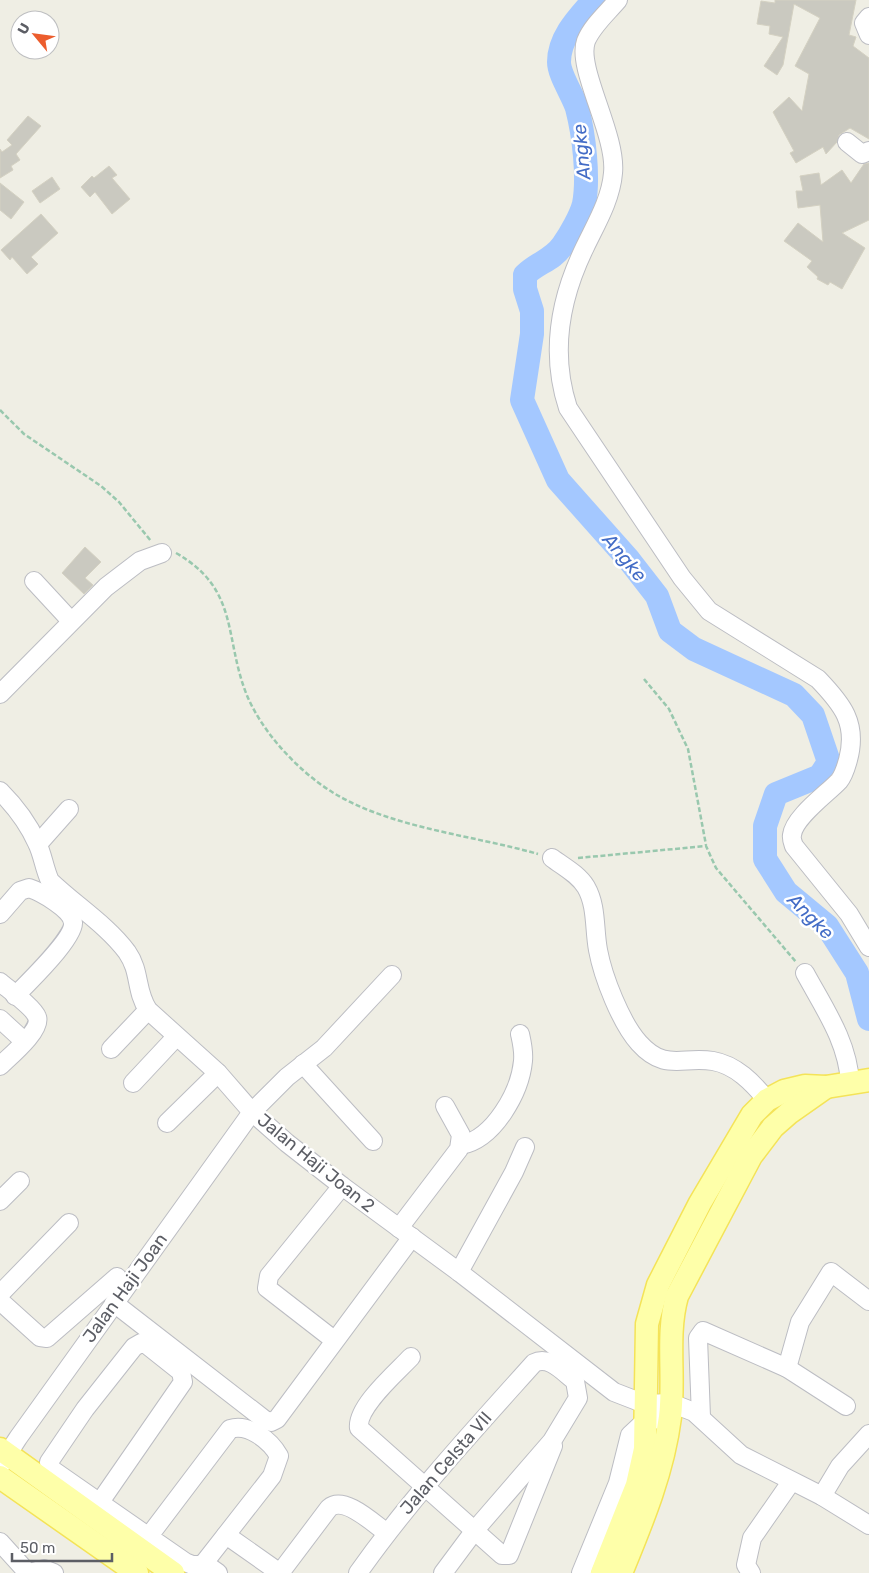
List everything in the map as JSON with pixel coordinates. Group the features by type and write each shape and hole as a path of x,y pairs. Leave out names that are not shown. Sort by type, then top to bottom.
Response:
{"main road":[{"path":"602,1573 636,1485 645,1449 647,1324 658,1285 700,1202 752,1114 766,1100 784,1091 806,1086 826,1087 861,1081"},
{"path":"620,1573 652,1495 664,1452 670,1410 672,1314 677,1296 752,1156 773,1127 789,1113 826,1087"},
{"path":"2,1456 173,1573"},
{"path":"0,1477 137,1573"}],"street":[{"path":"618,0 590,32 583,53 610,140 614,171 602,211 583,251 567,293 557,338 560,384 568,408 682,578 709,611 818,679 832,694 849,720 852,746 840,780 820,797 797,824 792,835 794,846 849,914 869,947"},
{"path":"869,17 864,23 869,35"},
{"path":"847,142 862,154 869,151"},
{"path":"0,694 71,621 122,573 140,562 162,553"},
{"path":"34,581 71,621"},
{"name":"Jalan Haji Joan 2","path":"0,791 22,816 38,844 50,881 128,953 137,971 140,997 148,1010 218,1073 252,1112 286,1143 342,1186 459,1272 614,1392 645,1413"},
{"path":"38,844 70,809"},
{"path":"552,858 577,875 586,887 592,900 598,952 612,992 638,1043 652,1055 664,1061 678,1063 712,1061 722,1063 745,1076 766,1100"},
{"path":"0,914 20,891 29,888 57,904 72,919 71,932 44,967 15,996"},
{"path":"805,973 840,1038 849,1067 861,1081"},
{"name":"Jalan Haji Joan","path":"2,1456 252,1112 287,1077 324,1048 392,975"},
{"path":"0,982 35,1014 38,1022 35,1031 0,1066"},
{"path":"111,1049 148,1010"},
{"path":"0,1019 24,1041"},
{"path":"461,1145 469,1143 486,1131 506,1107 521,1072 524,1049 520,1034"},
{"path":"133,1083 176,1037"},
{"path":"304,1064 373,1141"},
{"path":"167,1123 218,1073"},
{"path":"114,1303 268,1422 277,1419 334,1340 406,1233 461,1145 461,1135 445,1106"},
{"path":"459,1272 514,1172 525,1147"},
{"path":"0,1201 20,1181"},
{"path":"334,1340 267,1288 266,1283 269,1276 342,1186"},
{"path":"0,1294 69,1223"},
{"path":"787,1368 800,1322 831,1272 869,1301"},
{"path":"0,1301 43,1338 47,1338 117,1277"},
{"path":"700,1416 698,1338 703,1331 787,1368 846,1406"},
{"path":"100,1502 183,1382 181,1372 147,1345 140,1343 134,1347 85,1410 49,1462 50,1467 54,1471 190,1565 211,1568 226,1535 272,1476 279,1456 255,1432 238,1426 225,1434 149,1536"},
{"path":"411,1357 374,1397 358,1423 359,1428 424,1487 506,1556 509,1555 553,1449 552,1441"},
{"name":"Jalan Celsta VII","path":"358,1573 387,1532 424,1487 534,1363 540,1359 548,1361 575,1381 578,1391 578,1398 552,1441"},
{"path":"581,1573 618,1483 630,1435 645,1413 670,1410 700,1416 741,1455 791,1482 822,1496 869,1525"},
{"path":"822,1496 840,1466 869,1434"},
{"path":"443,1573 475,1530 552,1441"},
{"path":"751,1573 746,1565 752,1538 791,1482"},
{"path":"226,1535 280,1573 329,1508 336,1503 345,1503 387,1532"},
{"path":"0,1542 29,1573 44,1569 54,1573"}],"path":[{"path":"0,410 24,434 77,469 119,502 162,553 175,553 201,570 224,604 232,630 239,671 258,717 282,749 302,769 330,791 364,809 552,858 591,858 706,846"},
{"path":"644,679 670,709 688,749 706,846 716,868 805,973"}],"building":[{"path":"775,0 856,0 849,35 856,37 853,46 869,58 869,139 850,128 839,135 837,142 826,154 823,147 796,163 790,153 794,151 773,112 789,97 802,111 809,74 795,66 820,18 794,4 783,65 777,75 764,66 783,37 769,34 770,26 757,24 761,1 775,3"},
{"path":"28,116 41,126 16,154 20,160 11,166 13,170 0,178 0,149 2,152 12,145 7,140"},
{"path":"869,163 869,220 842,233 865,248 842,289 830,282 828,285 817,279 818,277 807,267 812,261 784,241 798,223 823,242 820,205 798,208 796,191 803,191 800,176 819,173 821,185 842,170 851,183 864,164"},
{"path":"109,166 117,175 112,178 130,199 112,214 95,192 90,197 81,187 92,176 94,178"},
{"path":"52,177 60,189 40,203 32,191"},
{"path":"0,183 24,202 11,219 0,210"},
{"path":"41,214 58,233 31,257 38,264 27,274 12,257 10,260 1,250"},
{"path":"85,547 101,562 85,578 93,585 84,594 62,573"}],"waterway":[{"name":"Angke","path":"594,0 576,20 566,36 562,44 559,62 561,73 577,108 582,131 586,169 584,204 575,225 559,250 525,275 525,289 532,311 532,334 522,400 558,480 629,560 657,596 670,631 694,649 794,695 813,715 829,762 820,776 776,794 765,826 765,859 786,892 827,926 857,973 869,1019"}]}
